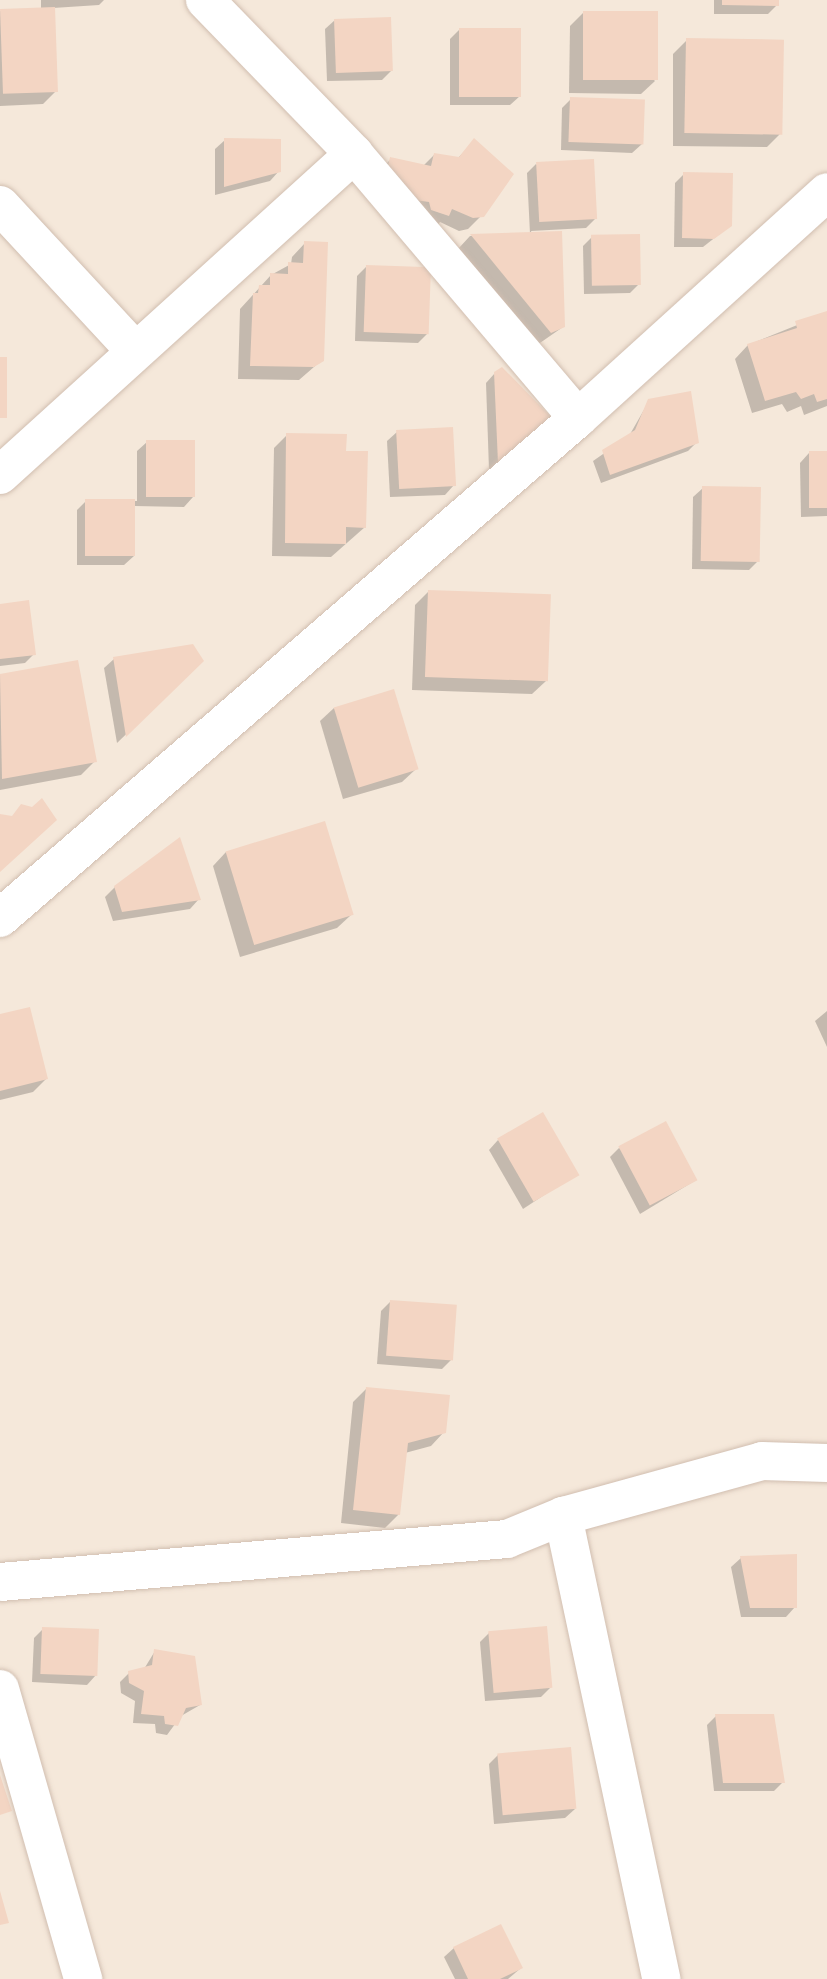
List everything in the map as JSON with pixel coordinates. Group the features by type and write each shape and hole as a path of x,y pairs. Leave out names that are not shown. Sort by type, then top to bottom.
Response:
{"street":[{"path":"205,0 354,154 578,418"},
{"path":"0,475 354,154"},
{"path":"0,918 578,418 827,192"},
{"path":"0,205 135,351"},
{"path":"0,1582 507,1539 564,1516 762,1461 827,1463"},
{"path":"564,1516 661,1979"},
{"path":"0,1689 83,1979"}],"shaded area":[{"path":"0,0 827,0 827,1979 0,1979"}],"building":[{"path":"722,0 779,0 779,6 722,5"},
{"path":"55,7 58,92 3,94 0,9"},
{"path":"583,11 658,11 658,80 583,80"},
{"path":"391,17 393,71 336,73 334,19"},
{"path":"459,28 521,28 521,97 459,97"},
{"path":"686,38 784,40 782,135 684,133"},
{"path":"570,97 645,100 643,145 568,142"},
{"path":"224,138 281,139 281,172 224,187"},
{"path":"474,138 514,174 484,217 473,218 452,209 449,216 431,210 429,202 414,200 387,170 390,157 431,166 434,153 459,157"},
{"path":"594,159 597,219 539,222 536,162"},
{"path":"683,172 733,173 732,226 714,239 682,238"},
{"path":"562,231 565,327 551,333 470,234"},
{"path":"640,234 641,285 592,286 591,235"},
{"path":"304,241 328,242 324,361 314,367 250,366 253,293 258,293 259,285 270,285 270,273 288,274 288,262 303,263"},
{"path":"366,265 431,267 429,334 364,332"},
{"path":"827,311 827,399 817,402 814,394 801,399 796,392 765,401 747,344 797,328 795,321"},
{"path":"0,357 7,357 7,418 0,418"},
{"path":"502,367 551,417 498,463 494,372"},
{"path":"691,391 699,443 610,475 602,450 635,430 648,399"},
{"path":"453,427 456,486 399,489 396,430"},
{"path":"286,433 347,434 346,451 368,451 366,528 346,527 346,544 285,543"},
{"path":"146,440 195,440 195,497 146,497"},
{"path":"809,451 827,451 827,508 809,508"},
{"path":"702,486 761,487 760,562 701,561"},
{"path":"85,499 135,499 135,556 85,556"},
{"path":"428,590 551,594 548,681 425,677"},
{"path":"29,600 36,655 0,659 0,604"},
{"path":"193,644 204,661 126,737 113,657"},
{"path":"78,660 97,762 2,779 0,674"},
{"path":"394,689 419,769 358,788 334,707"},
{"path":"42,798 57,820 0,872 0,814 12,816 21,804 32,807"},
{"path":"325,821 354,915 254,945 226,851"},
{"path":"180,837 201,900 122,912 114,886"},
{"path":"30,1007 48,1079 0,1091 0,1014"},
{"path":"543,1112 580,1175 534,1202 497,1138"},
{"path":"666,1121 697,1180 650,1206 618,1146"},
{"path":"390,1300 457,1305 453,1361 386,1356"},
{"path":"366,1387 450,1395 446,1433 408,1443 400,1515 353,1510"},
{"path":"797,1554 797,1608 750,1608 740,1556"},
{"path":"547,1626 552,1688 494,1693 488,1631"},
{"path":"42,1627 99,1629 97,1676 40,1674"},
{"path":"154,1649 195,1656 202,1705 186,1708 178,1726 165,1724 164,1716 141,1714 144,1691 129,1683 128,1671 152,1665"},
{"path":"715,1714 774,1714 785,1783 723,1783"},
{"path":"571,1747 576,1809 503,1815 497,1753"},
{"path":"0,1775 12,1811 0,1815"},
{"path":"0,1891 9,1923 0,1925"},
{"path":"501,1924 523,1968 500,1979 468,1979 453,1947"}]}
